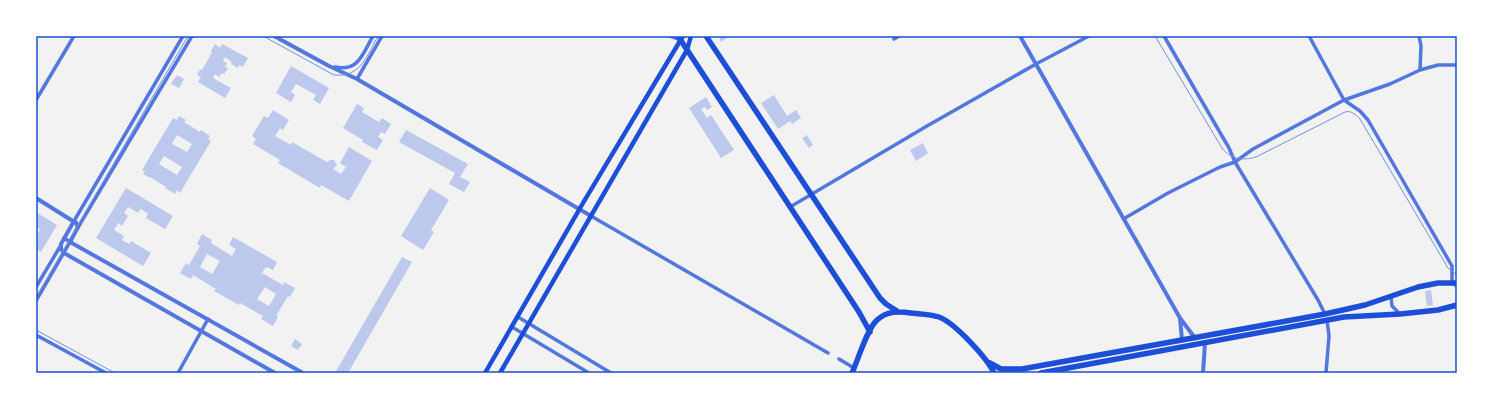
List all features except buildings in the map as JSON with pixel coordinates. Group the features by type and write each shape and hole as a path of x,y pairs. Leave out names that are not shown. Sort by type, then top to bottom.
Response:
{"main road":[{"path":"500,373 687,50 691,36"},
{"path":"706,36 880,298 897,311"},
{"path":"681,37 687,50 859,312 870,332"},
{"path":"485,373 681,37"},
{"path":"1041,373 1205,343 1326,317 1418,287 1438,283 1455,284"},
{"path":"853,370 873,324 889,312 897,311 932,316 946,321 956,328 990,363 1001,369 1022,369 1182,340 1326,317 1400,314 1438,310 1457,305"},
{"path":"990,363 994,373"}],"street":[{"path":"36,100 74,36"},
{"path":"36,287 183,36"},
{"path":"36,301 192,36"},
{"path":"274,36 329,66 357,78 579,210 828,353"},
{"path":"329,66 344,69 357,63 372,36"},
{"path":"357,78 382,36"},
{"path":"670,36 681,37"},
{"path":"894,39 899,36"},
{"path":"1020,36 1125,218 1180,318 1195,338"},
{"path":"790,207 1036,64 1089,36"},
{"path":"1164,36 1229,148 1234,162 1318,300 1326,317 1329,336 1326,373"},
{"path":"1309,36 1344,100 1360,111 1368,120 1452,266 1455,284"},
{"path":"1419,36 1421,46 1420,70"},
{"path":"1125,218 1168,193 1220,167 1234,162 1253,149 1344,100 1390,84 1420,70 1438,65 1457,65"},
{"path":"36,198 80,224"},
{"path":"74,221 78,225 77,230"},
{"path":"64,238 303,373"},
{"path":"61,244 61,249 64,253 202,330 275,373"},
{"path":"1452,266 1457,264"},
{"path":"1394,294 1391,298 1391,304 1400,314"},
{"path":"518,317 611,373"},
{"path":"1180,318 1182,340"},
{"path":"178,373 208,319"},
{"path":"512,327 589,373"},
{"path":"36,335 106,373"},
{"path":"1203,373 1205,343"},
{"path":"840,359 853,370"}],"tram line":[{"path":"36,297 188,36"},
{"path":"263,36 334,75 351,73 357,69 362,64 378,36"},
{"path":"1155,36 1222,148 1233,157 1241,159 1256,157 1345,112 1355,114 1360,119 1448,268 1457,275"},
{"path":"36,330 115,373"}]}
